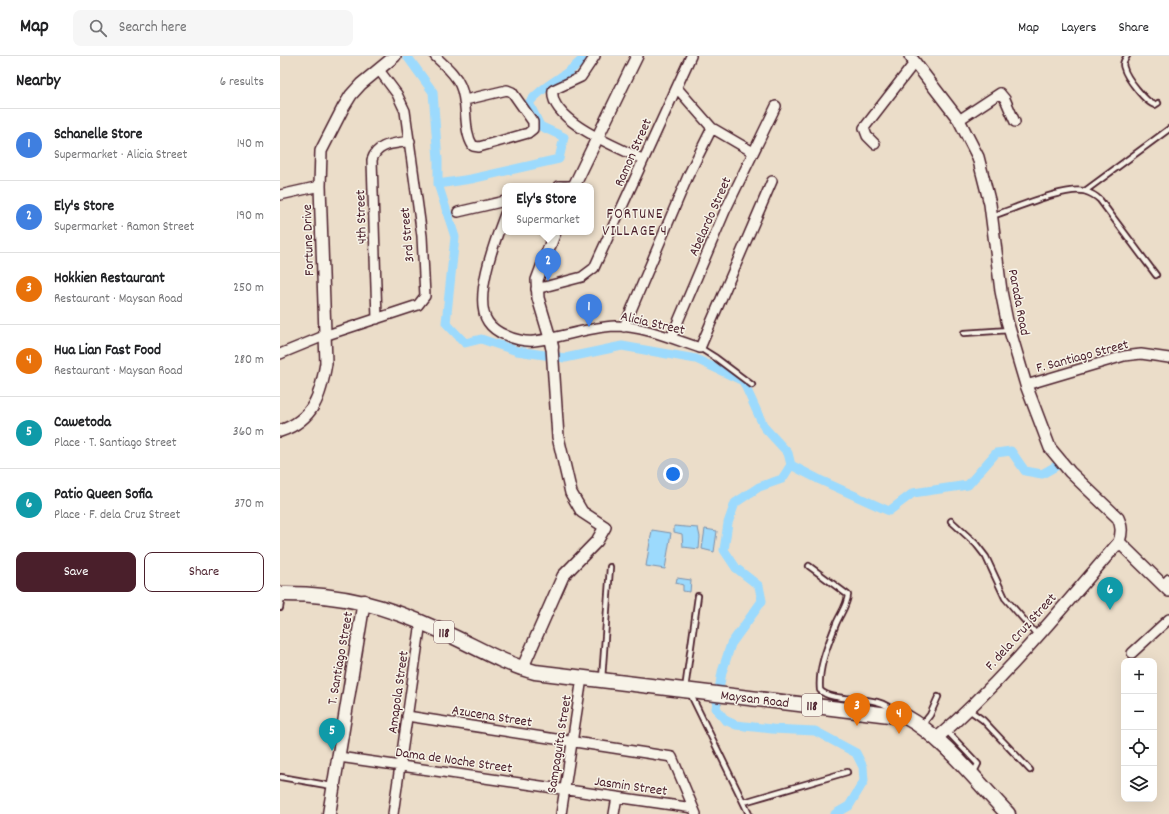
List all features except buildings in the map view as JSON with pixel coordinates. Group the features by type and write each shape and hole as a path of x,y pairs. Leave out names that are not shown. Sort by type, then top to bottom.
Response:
{"main road":[{"name":"118","path":"281,598 321,595 364,602 421,622 502,662 522,668 582,678"},
{"name":"T. Santiago Street","path":"329,814 364,602"},
{"name":"Maysan Road","path":"582,678 906,717 921,727 940,735 972,776 1008,814"}],"street":[{"name":"Fortune Drive","path":"280,431 306,416 316,402 322,385 326,363 320,186 322,151 339,115 361,84 395,56"},
{"path":"436,56 455,76 461,86 465,100 470,140 473,146 479,147 528,133 533,129 533,122 512,92 507,90 465,100"},
{"path":"595,56 581,77 555,89 552,92 559,109 570,122 642,160"},
{"path":"575,183 637,56"},
{"name":"Ramon Street","path":"536,289 582,277 594,268 642,160 691,56"},
{"path":"875,144 867,136 864,128 913,59"},
{"name":"Parada Road","path":"913,59 959,120 978,157 992,216 1001,292 1010,330 1026,385 1050,448 1070,472 1118,518 1122,534 1119,542"},
{"name":"3rd Street","path":"280,354 324,336 418,305 425,296 422,236 405,111 397,94 378,70"},
{"path":"677,88 712,128 752,152"},
{"path":"959,120 1000,93 1005,99 1015,122"},
{"name":"Abelardo Street","path":"671,338 752,152 776,106"},
{"path":"624,327 688,176 712,128"},
{"name":"4th Street","path":"377,319 372,160 375,152 380,147 410,141"},
{"name":"Alicia Street","path":"502,222 487,263 485,278 484,314 492,328 510,337 551,343 602,328 624,327 671,338 700,348 772,181"},
{"path":"280,195 320,186"},
{"path":"458,212 502,202"},
{"path":"522,668 563,576 597,541 605,527 582,512 571,493 558,437 551,343 536,289 539,270 554,235"},
{"name":"F. Santiago Street","path":"1026,385 1124,356 1141,354 1169,358"},
{"path":"1119,542 1167,585"},
{"name":"F. dela Cruz Street","path":"940,735 969,710 1038,636 1119,542"},
{"path":"1132,653 1169,619"},
{"name":"Amapola Street","path":"393,814 421,622"},
{"name":"Sampaguita Street","path":"561,814 582,678"},
{"name":"Azucena Street","path":"407,716 672,757 695,811"},
{"name":"Dama de Noche Street","path":"339,757 565,790"},
{"name":"Jasmin Street","path":"565,790 663,804 695,811"},
{"path":"614,814 617,797"},
{"path":"662,814 663,804"}],"lane":[{"path":"1127,56 1124,60 1124,70 1136,87 1150,102 1155,105 1158,103"},
{"path":"1085,191 1169,129"},
{"path":"992,216 1056,194 1085,191 1100,200 1156,275"},
{"path":"964,333 1010,330"},
{"path":"700,348 752,385"},
{"path":"951,521 976,544 986,557 1005,598 1038,636"},
{"path":"810,566 848,595 847,603 836,624 823,659 820,690 831,696 881,703 891,709 895,715"},
{"path":"602,681 610,567"},
{"path":"698,596 687,690 749,814"},
{"path":"921,727 930,715 938,697"},
{"path":"969,710 993,730 1030,770"},
{"path":"744,802 847,772"},
{"path":"281,777 334,786"}],"water":[{"path":"674,526 698,528 700,537 699,549 683,547 682,534 674,532"},
{"path":"705,529 717,531 714,552 702,549"},
{"path":"652,530 671,533 665,569 646,566"},
{"path":"677,578 691,580 690,592 683,591 683,585 676,583"}],"waterway":[{"path":"407,56 433,92 438,160 438,184 455,237 446,323 465,343 481,339 517,351 565,358 622,346 696,359 743,381 764,427 788,453 791,465 782,479 759,487 735,503 728,523 724,550 736,568 759,586 762,601 731,644 722,672 716,708 725,720 736,725 772,729 815,731 856,753 863,767 864,781 849,806 835,814"},
{"path":"438,184 471,179 559,159 564,137 540,126 529,103 542,90 572,69 585,56"},
{"path":"791,465 820,480 889,511 913,493 968,485 996,453 1011,451 1025,471 1042,474 1058,465"}],"place":[{"name":"Ely's Store","path":"548,281"},
{"name":"Schanelle Store","path":"589,327"},
{"name":"Patio Queen Sofia","path":"1110,610"},
{"name":"Hokkien Restaurant","path":"857,726"},
{"name":"Hua Lian Fast Food","path":"899,734"},
{"name":"Cawetoda","path":"332,751"}],"district":[{"name":"FORTUNE VILLAGE 4","path":"635,222"}]}
